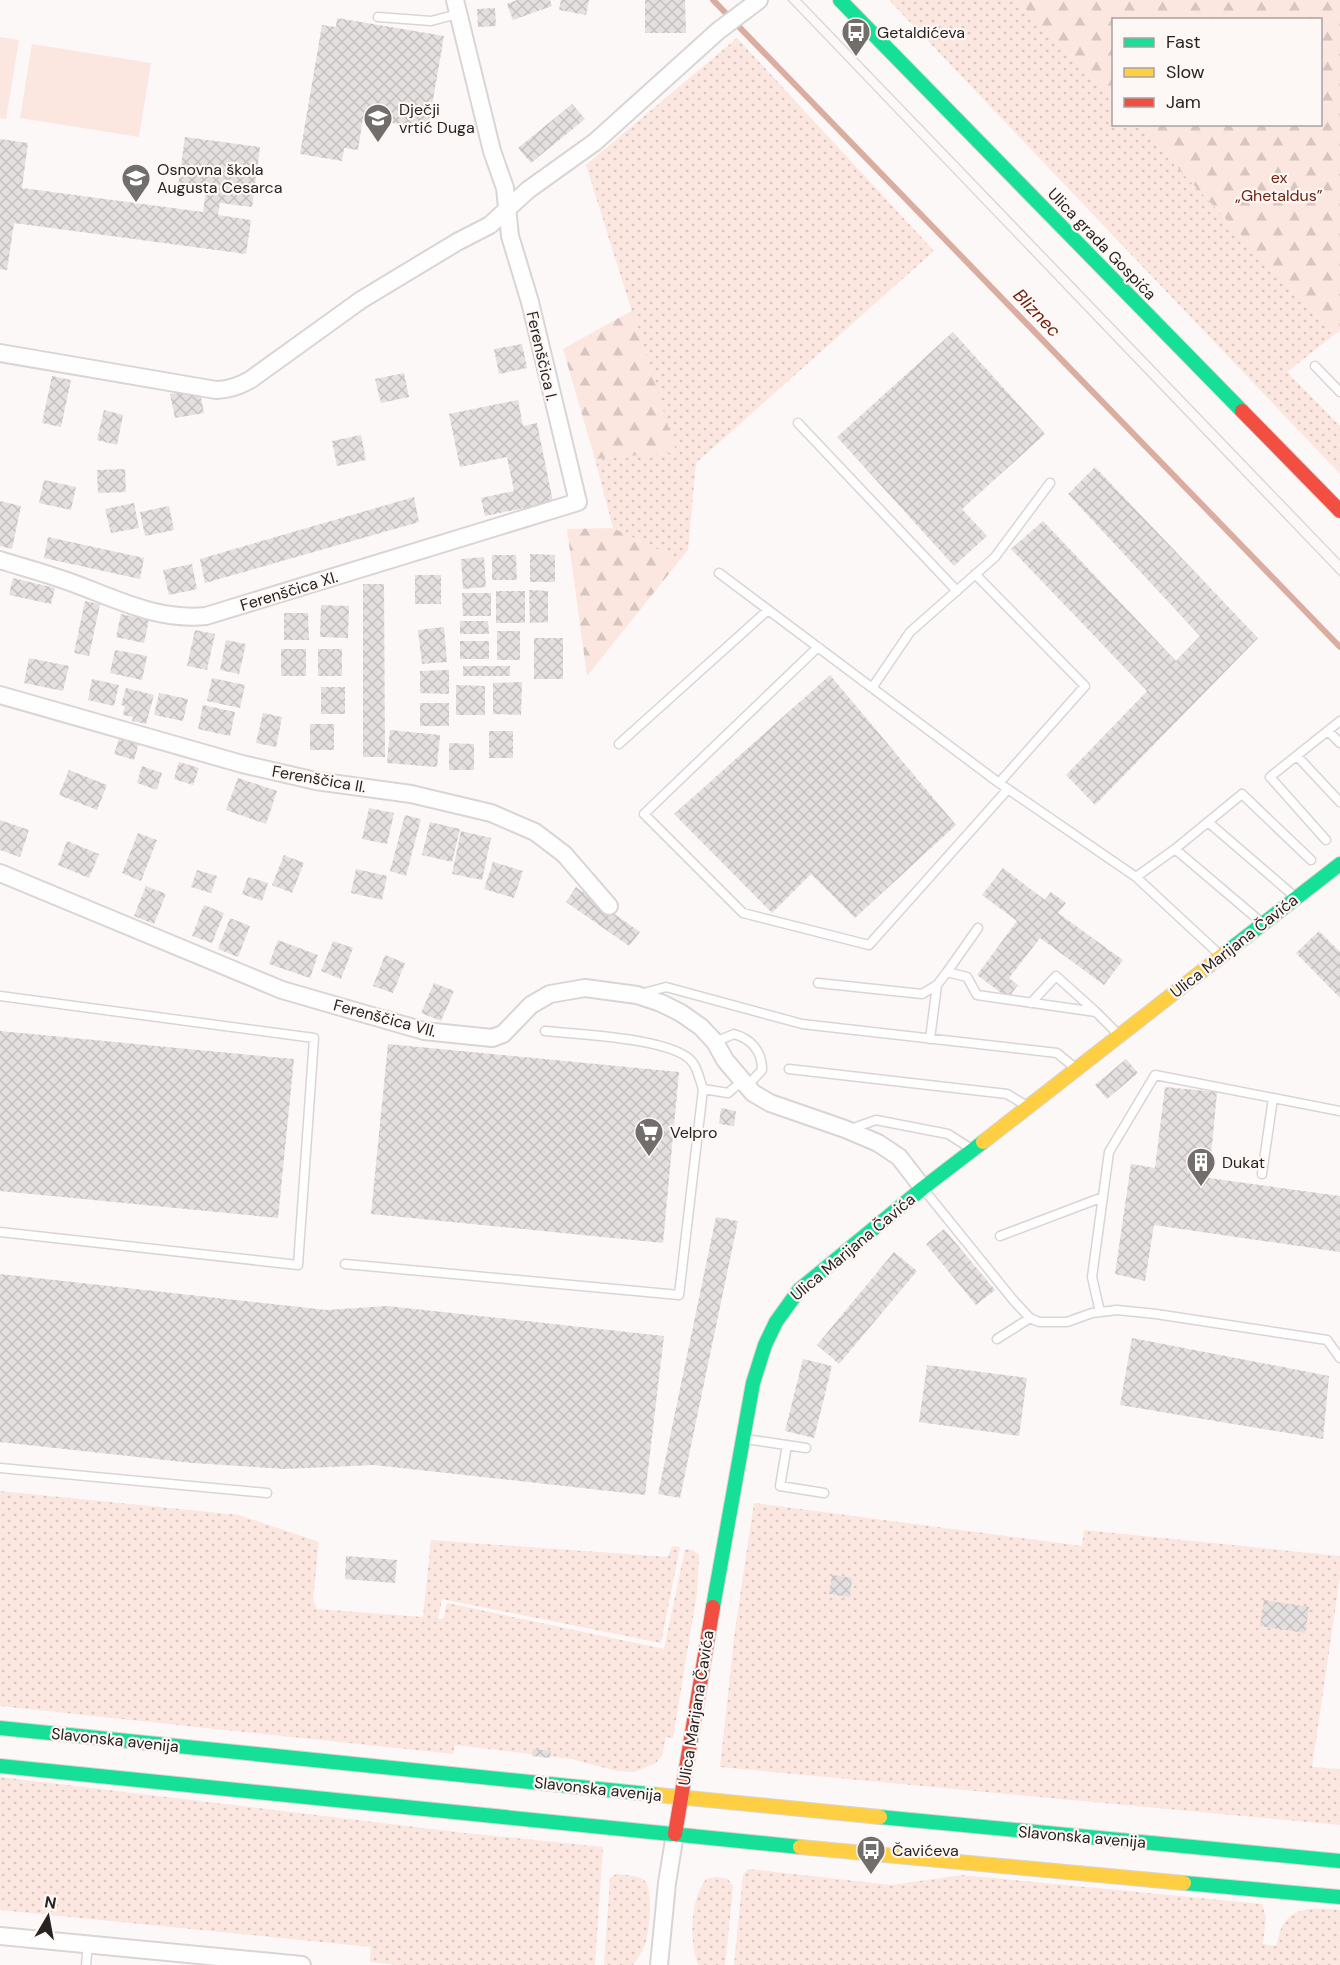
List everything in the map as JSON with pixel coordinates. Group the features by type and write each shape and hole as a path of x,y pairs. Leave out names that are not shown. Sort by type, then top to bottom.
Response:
{"main road":[{"name":"Ulica grada Gospića","path":"840,0 1340,511"},
{"name":"Ulica Marijana Čavića","path":"675,1834 717,1579 753,1383 762,1351 778,1316 788,1301 923,1188 1340,864"},
{"name":"Slavonska avenija","path":"0,1728 1063,1836 1340,1861"},
{"path":"0,1766 675,1834 1340,1897"}],"street":[{"path":"0,353 216,390 228,390 250,380 361,300 457,242 490,225 528,190 595,142 718,31 756,2"},
{"name":"Ferenščica I.","path":"457,4 492,152 505,188 510,236 530,302 578,502"},
{"name":"Ferenščica XI.","path":"0,560 67,580 137,608 190,618 206,616 578,502"},
{"name":"Ferenščica II.","path":"0,695 242,764 316,781 411,794 491,813 534,832 564,854 609,906"},
{"name":"Ferenščica VII.","path":"0,873 282,990 424,1031 492,1038 503,1034 531,1005 550,994 585,988 637,995 661,1003 701,1027 753,1093 770,1103 878,1143 899,1157 923,1188"},
{"name":"Ulica Marijana Čavića","path":"659,1965 667,1883 675,1834"},
{"path":"0,1936 302,1965"}],"lane":[{"path":"378,17 431,21 457,4"},
{"path":"1315,366 1340,392"},
{"path":"798,423 957,591"},
{"path":"872,688 910,632 995,557 1050,483"},
{"path":"719,573 999,783 1136,877 1222,956"},
{"path":"975,574 1085,686 999,783"},
{"path":"619,744 768,610"},
{"path":"818,647 644,814 743,914 869,945 1008,789"},
{"path":"1326,840 1270,777 1340,722"},
{"path":"1328,731 1340,743"},
{"path":"1297,756 1340,802"},
{"path":"1136,877 1175,849 1242,794 1311,860"},
{"path":"1208,822 1297,898"},
{"path":"1175,849 1264,924"},
{"path":"818,983 922,994 937,985 978,928"},
{"path":"947,972 967,977 977,995 1096,1012"},
{"path":"1031,1003 1056,976 1120,1036"},
{"path":"930,1039 937,985"},
{"path":"637,995 666,987 802,1024 1057,1053 1076,1070"},
{"path":"0,996 314,1038 298,1265 0,1232"},
{"path":"345,1264 679,1295 703,1089 692,1062 675,1050 647,1042 545,1031"},
{"path":"703,1089 728,1093 762,1070 762,1058 745,1037 734,1034 715,1042"},
{"path":"789,1069 1007,1094 1028,1107"},
{"path":"1100,1312 1092,1277 1109,1152 1155,1075 1340,1111"},
{"path":"1262,1174 1273,1098"},
{"path":"848,1130 876,1120 948,1134 973,1149"},
{"path":"923,1188 1014,1301 1030,1318 1039,1322 1067,1322 1100,1312 1117,1310 1156,1314 1327,1340 1340,1359"},
{"path":"1000,1236 1102,1197"},
{"path":"997,1339 1030,1318"},
{"path":"743,1439 806,1448"},
{"path":"787,1445 780,1486 824,1493"},
{"path":"0,1468 267,1493"},
{"path":"86,1965 88,1945"}],"green space":[{"path":"889,0 1017,0 1112,99 1112,126 1138,126 1335,334 1287,372 1340,426 1340,474"},
{"name":"ex „Ghetaldus”","path":"1017,0 1340,0 1340,331 1335,334 1138,126 1322,126 1322,18 1112,18 1112,99"},
{"path":"0,37 19,40 6,119 0,118"},
{"path":"737,38 934,251 696,463 688,550 680,560 613,528 595,459 676,452 586,165"},
{"path":"32,44 151,63 139,137 20,118"},
{"path":"633,310 676,452 595,459 563,349"},
{"path":"613,528 680,560 587,676 567,529"},
{"path":"0,1491 239,1515 319,1542 313,1599 317,1609 423,1617 431,1540 668,1557 672,1546 680,1547 661,1643 442,1599 438,1619 443,1619 447,1603 664,1649 685,1549 693,1550 699,1555 697,1593 673,1738 666,1737 662,1755 656,1763 634,1772 617,1771 572,1759 455,1745 453,1754 0,1706"},
{"path":"754,1503 1082,1546 1084,1530 1340,1556 1340,1577 1312,1767 1340,1769 1340,1825 720,1767 735,1630"},
{"path":"0,1777 465,1833 603,1847 595,1965 398,1965 370,1962 371,1947 0,1910"},
{"path":"748,1869 891,1885 962,1875 1262,1904 1266,1917 1263,1944 1276,1946 1282,1927 1293,1914 1307,1909 1340,1910 1340,1965 734,1965 743,1875"},
{"path":"616,1874 641,1878 649,1892 650,1911 647,1939 633,1965 604,1965 610,1878"},
{"path":"717,1877 728,1879 733,1887 725,1965 698,1965 692,1932 694,1909 706,1879"}],"building":[{"path":"517,0 550,0 552,6 513,20 507,4"},
{"path":"561,0 589,0 586,15 559,10"},
{"path":"645,0 685,0 686,33 645,33"},
{"path":"495,8 496,26 478,27 477,9"},
{"path":"337,18 444,36 428,129 363,118 358,150 344,148 342,161 300,154 322,25 336,27"},
{"path":"572,104 585,119 531,163 518,148"},
{"path":"185,137 260,147 252,207 220,203 218,215 251,220 246,254 14,223 7,270 0,269 0,139 28,143 22,188 203,212 206,191 178,187"},
{"path":"953,332 1045,434 962,509 987,536 954,566 837,437"},
{"path":"522,344 527,368 499,374 494,349"},
{"path":"404,373 409,397 381,403 375,379"},
{"path":"52,376 71,380 61,427 42,423"},
{"path":"199,388 204,413 175,418 170,394"},
{"path":"518,400 523,426 537,423 553,502 485,516 481,498 514,491 507,457 460,467 449,414"},
{"path":"104,410 123,415 117,445 97,440"},
{"path":"361,435 366,460 337,466 332,441"},
{"path":"1095,467 1258,638 1095,805 1066,775 1147,691 1011,549 1043,521 1176,661 1200,636 1068,494"},
{"path":"125,469 126,492 98,493 97,470"},
{"path":"44,480 76,487 71,510 39,503"},
{"path":"414,497 419,522 205,583 200,559"},
{"path":"0,501 21,506 12,549 0,546"},
{"path":"134,503 139,528 111,533 105,509"},
{"path":"169,506 174,530 145,536 140,512"},
{"path":"48,537 144,558 140,579 44,558"},
{"path":"530,554 555,555 555,582 530,582"},
{"path":"492,555 516,555 517,580 492,580"},
{"path":"484,557 486,587 463,589 461,559"},
{"path":"192,564 197,589 169,595 163,570"},
{"path":"415,575 441,575 441,604 415,604"},
{"path":"13,578 55,588 51,604 9,595"},
{"path":"363,584 384,584 385,757 363,757"},
{"path":"529,590 548,591 548,622 530,623"},
{"path":"496,591 525,591 525,623 496,623"},
{"path":"462,593 491,593 491,616 463,616"},
{"path":"85,601 100,604 89,656 74,653"},
{"path":"321,605 349,606 348,638 320,637"},
{"path":"284,613 308,613 309,640 284,640"},
{"path":"121,614 149,620 144,643 116,637"},
{"path":"460,621 488,621 489,634 460,634"},
{"path":"444,627 447,662 422,664 418,630"},
{"path":"195,630 215,634 207,670 187,666"},
{"path":"497,631 520,631 520,660 497,660"},
{"path":"534,638 563,638 563,679 534,679"},
{"path":"226,640 246,644 239,674 220,670"},
{"path":"460,641 489,641 489,659 460,659"},
{"path":"281,649 306,649 306,676 281,676"},
{"path":"318,649 342,649 342,676 318,676"},
{"path":"115,650 147,656 142,680 110,673"},
{"path":"29,658 69,666 63,691 24,683"},
{"path":"463,666 510,666 510,676 463,676"},
{"path":"449,670 449,694 420,693 420,671"},
{"path":"830,675 956,825 855,918 811,874 772,913 674,814"},
{"path":"212,678 245,685 240,708 207,701"},
{"path":"92,679 119,685 114,706 88,700"},
{"path":"522,682 521,715 493,714 493,683"},
{"path":"456,685 485,686 485,715 456,715"},
{"path":"321,687 345,687 345,714 321,714"},
{"path":"126,688 154,695 146,724 132,721 133,717 123,715 125,706 121,705"},
{"path":"159,693 188,699 183,721 154,715"},
{"path":"420,703 449,703 449,726 420,726"},
{"path":"203,705 235,712 230,736 198,729"},
{"path":"263,713 282,717 276,747 256,743"},
{"path":"310,724 334,724 334,750 310,750"},
{"path":"390,730 440,735 437,767 387,763"},
{"path":"489,731 513,731 513,758 489,758"},
{"path":"120,737 139,743 134,760 114,754"},
{"path":"449,743 474,744 474,770 449,770"},
{"path":"179,762 199,768 193,785 174,779"},
{"path":"142,766 162,773 157,790 137,783"},
{"path":"69,770 107,785 97,810 59,795"},
{"path":"238,778 277,791 266,824 226,810"},
{"path":"369,808 394,813 387,844 362,839"},
{"path":"405,815 421,819 406,876 390,871"},
{"path":"0,820 29,830 20,857 0,850"},
{"path":"430,822 460,829 452,862 422,855"},
{"path":"461,831 491,838 482,880 452,874"},
{"path":"138,833 157,840 141,881 122,873"},
{"path":"67,841 99,854 89,878 58,865"},
{"path":"284,855 304,863 292,893 272,885"},
{"path":"493,862 523,871 514,898 484,889"},
{"path":"1003,868 1045,900 1051,892 1066,903 1058,913 1123,960 1104,985 1040,938 1009,978 1018,985 1008,998 977,975 1017,921 982,895"},
{"path":"356,869 387,876 382,900 351,893"},
{"path":"197,870 217,876 211,893 191,887"},
{"path":"248,877 268,883 262,901 242,894"},
{"path":"146,886 166,894 154,924 134,916"},
{"path":"576,887 640,932 629,946 566,902"},
{"path":"204,905 224,913 212,943 192,936"},
{"path":"230,918 250,926 238,957 218,949"},
{"path":"1319,931 1340,952 1340,998 1296,953"},
{"path":"278,940 318,955 310,978 269,964"},
{"path":"333,941 353,948 341,979 321,971"},
{"path":"385,955 405,963 393,993 373,986"},
{"path":"434,983 454,991 441,1021 421,1013"},
{"path":"0,1031 294,1059 278,1218 0,1191"},
{"path":"388,1044 679,1072 663,1243 371,1214"},
{"path":"1126,1059 1138,1073 1107,1099 1095,1085"},
{"name":"Dukat","path":"1165,1087 1217,1092 1209,1178 1340,1196 1340,1252 1154,1225 1145,1281 1115,1274 1131,1164 1155,1168"},
{"path":"721,1108 736,1111 734,1126 719,1124"},
{"path":"716,1217 738,1221 680,1498 658,1494"},
{"path":"944,1229 995,1290 976,1305 926,1244"},
{"path":"894,1252 917,1271 839,1364 817,1345"},
{"path":"0,1274 327,1310 387,1306 664,1336 645,1495 374,1465 285,1469 193,1463 0,1442"},
{"path":"1132,1338 1329,1376 1323,1439 1120,1405"},
{"path":"803,1359 832,1366 814,1438 785,1431"},
{"path":"927,1365 1027,1378 1019,1436 919,1422"},
{"path":"346,1556 397,1560 395,1583 345,1579"},
{"path":"832,1575 852,1578 850,1597 829,1594"},
{"path":"1264,1600 1309,1607 1305,1633 1260,1626"},
{"path":"533,1749 551,1751 550,1758 532,1756"}],"waterway":[{"name":"Bliznec","path":"713,0 1340,647"}],"tram line":[{"path":"788,0 1340,576"},
{"path":"801,0 1340,560"}],"traffic: fast":[{"path":"840,0 1242,411"},
{"path":"1224,954 1340,864"},
{"path":"713,1607 753,1383 765,1345 776,1322 799,1290 983,1142"},
{"path":"0,1728 658,1795"},
{"path":"0,1766 800,1847"},
{"path":"880,1817 1340,1861"},
{"path":"1184,1883 1340,1897"}],"traffic: slow":[{"path":"983,1142 1224,954"},
{"path":"658,1795 880,1817"},
{"path":"800,1847 1184,1883"}],"traffic: jam":[{"path":"1242,411 1340,511"},
{"path":"675,1834 713,1607"}],"place":[{"name":"Getaldićeva","path":"856,58"},
{"name":"Dječji vrtić Duga","path":"378,144"},
{"name":"Osnovna škola Augusta Cesarca","path":"136,204"},
{"name":"Velpro","path":"649,1158"},
{"name":"Dukat","path":"1201,1188"},
{"name":"Čavićeva","path":"871,1876"}]}
